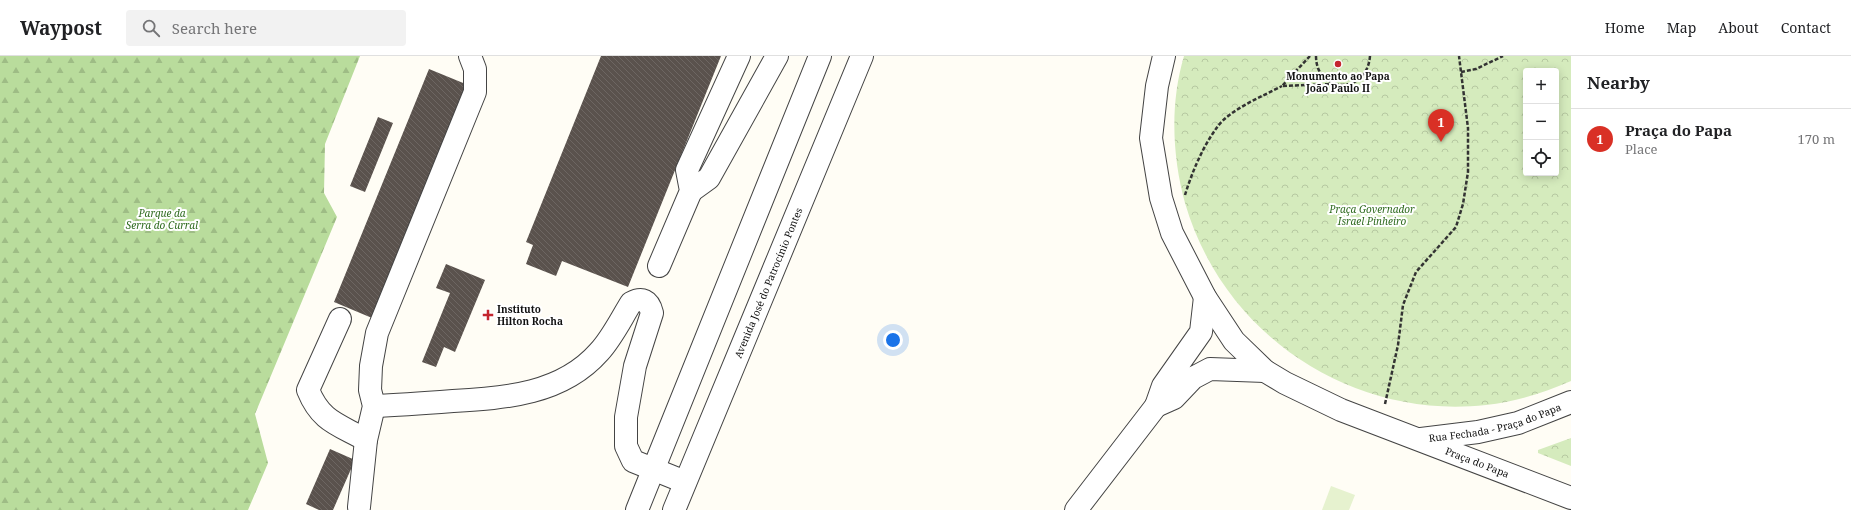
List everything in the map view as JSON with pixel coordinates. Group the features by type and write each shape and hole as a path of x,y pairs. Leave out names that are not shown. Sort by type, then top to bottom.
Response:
{"street":[{"path":"359,507 366,440 374,406 370,390 371,366 378,333 476,92 475,69 470,56"},
{"path":"691,191 687,170 739,56"},
{"path":"659,266 691,191 709,178 777,56"},
{"path":"637,510 820,56"},
{"name":"Avenida José do Patrocínio Pontes","path":"674,510 862,56"},
{"name":"Praça do Papa","path":"1164,56 1157,86 1151,138 1161,198 1172,233 1205,297 1234,340 1265,371 1285,383 1341,410 1571,498"},
{"path":"1076,510 1156,406 1163,386 1202,332 1205,297"},
{"path":"374,406 501,398 549,386 568,378 600,352 630,303 638,299 645,300 650,305 652,313 635,366 626,417 626,446 632,461 685,482"},
{"path":"340,319 308,390 314,405 326,418 366,440"},
{"path":"1156,406 1174,398 1193,378 1210,369 1229,368 1265,371"},
{"name":"Rua Fechada - Praça do Papa","path":"1417,439 1478,432 1518,423 1571,402"}],"path":[{"path":"1184,197 1191,176 1218,125 1240,107 1282,86 1310,56"},
{"path":"1316,56 1316,63 1320,72 1325,79 1333,84"},
{"path":"1282,86 1333,84 1342,86 1351,84 1360,80 1366,73 1370,56"},
{"path":"1380,425 1398,345 1403,305 1416,272 1456,227 1463,204 1468,172 1468,128 1459,56"},
{"path":"1461,72 1476,69 1503,56"}],"green space":[{"name":"Parque da Serra do Curral","path":"0,56 360,56 325,144 324,193 337,217 255,414 268,463 248,510 0,510"},
{"name":"Praça Governador Israel Pinheiro","path":"1184,56 1571,56 1571,381 1540,393 1508,402 1486,405 1436,406 1387,398 1341,382 1299,359 1261,328 1229,292 1203,250 1185,203 1177,167 1174,130 1176,92"},
{"path":"1571,438 1571,466 1538,453 1538,450"},
{"path":"1331,486 1355,495 1349,510 1322,510"}],"building":[{"path":"601,56 721,56 628,287 562,261 556,276 526,264 533,245 526,242"},
{"path":"429,69 468,85 372,318 334,302"},
{"path":"378,117 393,123 365,192 350,186"},
{"path":"446,264 485,280 455,352 444,347 436,367 422,362 450,293 436,288"},
{"path":"330,449 355,460 333,510 319,510 306,504"}],"place":[{"name":"Monumento ao Papa João Paulo II","path":"1338,64"},
{"name":"Praça do Papa","path":"1441,142"},
{"name":"Instituto Hilton Rocha","path":"488,315"}]}
